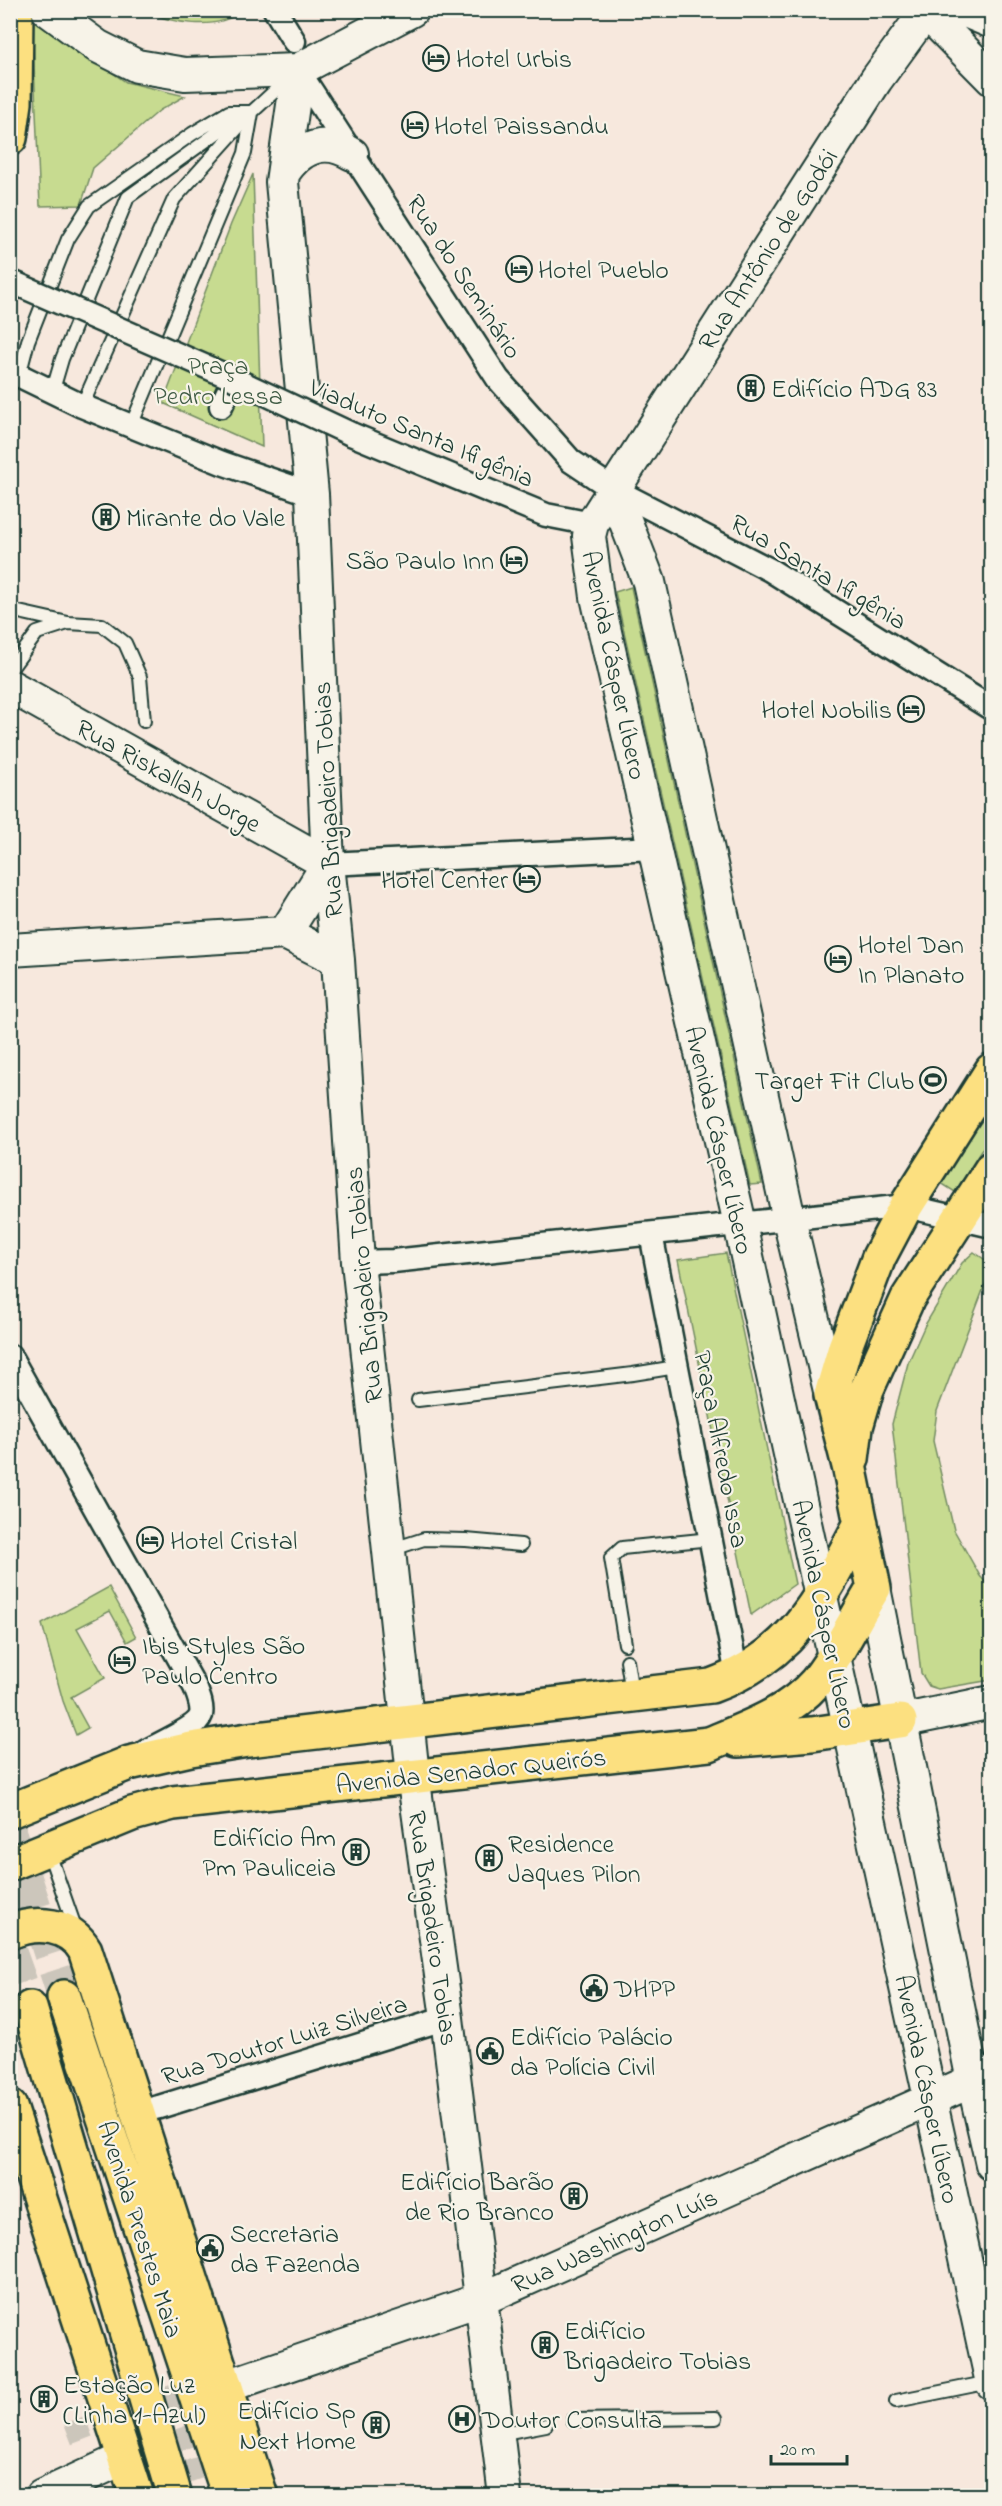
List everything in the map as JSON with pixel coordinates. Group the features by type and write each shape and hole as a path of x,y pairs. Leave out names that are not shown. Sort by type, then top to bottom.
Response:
{"main road":[{"path":"10,138 15,103 16,10"},
{"path":"48,10 97,46 136,66 185,74 296,55 412,10"},
{"path":"963,10 992,22"},
{"path":"925,11 992,79"},
{"name":"Rua Antônio de Godói","path":"613,489 876,80 925,11"},
{"name":"Rua Brigadeiro Tobias","path":"296,55 282,182 312,494 328,864 338,960 358,1262 413,1775 447,2018 505,2496"},
{"path":"284,172 298,154 322,146 331,144 352,153"},
{"name":"Avenida Cásper Líbero","path":"613,489 592,524 589,536 597,597 740,1224 991,2383"},
{"name":"Avenida Cásper Líbero","path":"613,489 649,582 789,1219 850,1470 900,1721 982,2077 992,2164"},
{"name":"Rua Riskallah Jorge","path":"10,686 328,864"},
{"path":"285,933 328,864"},
{"path":"10,950 285,933 338,960"},
{"path":"831,1395 845,1347 879,1257 906,1206 992,1070"},
{"path":"850,1470 856,1427 867,1389 908,1298 992,1168"},
{"name":"Avenida Senador Queirós","path":"10,1811 129,1763 191,1749 704,1688 737,1675 791,1637 821,1598 861,1523"},
{"name":"Avenida Senador Queirós","path":"10,1864 132,1814 173,1803 709,1744 748,1728 790,1705 815,1682 873,1588"},
{"path":"709,1744 850,1729 992,1702"},
{"path":"10,1932 27,1926 47,1925 66,1931 80,1942 85,1950 261,2496"},
{"name":"Avenida Prestes Maia","path":"64,1997 229,2496"},
{"name":"Avenida Prestes Maia","path":"30,2007 175,2496"},
{"name":"Rua Washington Luís","path":"227,2386 482,2299 982,2077"},
{"path":"10,2107 137,2496"},
{"path":"42,2496 124,2458"}],"street":[{"name":"Rua do Seminário","path":"275,10 296,55 352,153 498,379 571,460 613,489"},
{"name":"Viaduto Santa Ifigênia","path":"10,281 234,379 351,434 546,515 592,524"},
{"path":"15,374 82,406 222,463 312,494"},
{"path":"221,406 234,379"},
{"name":"Rua Santa Ifigênia","path":"613,489 770,570 992,709"},
{"path":"328,864 654,848"},
{"path":"358,1262 393,1262 906,1206 992,1226"},
{"name":"Praça Alfredo Issa","path":"651,1234 737,1675"},
{"path":"10,1356 195,1687 201,1703 201,1715 196,1724 163,1740 129,1763"},
{"name":"Rua Doutor Luiz Silveira","path":"138,2112 447,2018"}],"lane":[{"path":"82,406 174,199 252,112 296,55"},
{"path":"15,374 68,239 89,207 192,134 229,111 252,112"},
{"path":"52,393 62,359 128,197 232,122 252,112"},
{"path":"131,426 227,190 245,153 252,112"},
{"path":"10,610 68,623 102,625 125,642 140,677 144,721"},
{"path":"10,670 38,633 68,623"},
{"path":"418,1400 676,1367"},
{"path":"388,1550 424,1539 466,1539 521,1545"},
{"path":"625,1644 611,1558 622,1548 711,1539"},
{"path":"627,1661 632,1696"},
{"path":"48,1849 80,1942"},
{"path":"896,2401 991,2383"},
{"path":"573,2420 716,2418"},
{"path":"498,2434 546,2426"}],"green space":[{"path":"241,10 231,18 207,23 180,22 144,11"},
{"path":"32,18 126,82 185,96 160,110 93,168 81,205 40,206"},
{"name":"Praça Pedro Lessa","path":"253,174 262,447 163,403 231,224"},
{"path":"631,587 762,1184 750,1185 615,592"},
{"path":"991,1104 991,1135 955,1192 941,1183"},
{"path":"974,1252 991,1264 991,1269 937,1411 933,1441 954,1530 980,1576 991,1588 991,1680 938,1689 929,1686 921,1673 892,1424 908,1363 925,1325 962,1263"},
{"path":"726,1253 795,1584 751,1615 678,1260"},
{"path":"109,1587 136,1637 127,1642 110,1611 77,1628 105,1678 71,1697 88,1728 76,1735 63,1701 42,1624"}],"tunnel":[{"path":"10,1830 64,1997"},
{"path":"10,1952 30,2008"},
{"path":"68,2434 204,2383"},
{"path":"165,2398 200,2496"}],"place":[{"name":"Hotel Urbis","path":"436,58"},
{"name":"Hotel Paissandu","path":"415,125"},
{"name":"Hotel Pueblo","path":"519,269"},
{"name":"Edifício ADG 83","path":"751,388"},
{"name":"Mirante do Vale","path":"106,517"},
{"name":"São Paulo Inn","path":"514,560"},
{"name":"Hotel Nobilis","path":"911,709"},
{"name":"Hotel Center","path":"527,879"},
{"name":"Hotel Dan In Planato","path":"838,959"},
{"name":"Target Fit Club","path":"933,1080"},
{"name":"Hotel Cristal","path":"150,1540"},
{"name":"Ibis Styles São Paulo Centro","path":"122,1660"},
{"name":"Edifício Am Pm Pauliceia","path":"356,1852"},
{"name":"Residence Jaques Pilon","path":"489,1858"},
{"name":"DHPP","path":"594,1988"},
{"name":"Edifício Palácio da Polícia Civil","path":"490,2051"},
{"name":"Edifício Barão de Rio Branco","path":"574,2196"},
{"name":"Secretaria da Fazenda","path":"210,2248"},
{"name":"Edifício Brigadeiro Tobias","path":"545,2345"},
{"name":"Estação Luz (Linha 1-Azul)","path":"44,2399"},
{"name":"Doutor Consulta","path":"462,2419"},
{"name":"Edifício Sp Next Home","path":"376,2425"}]}
